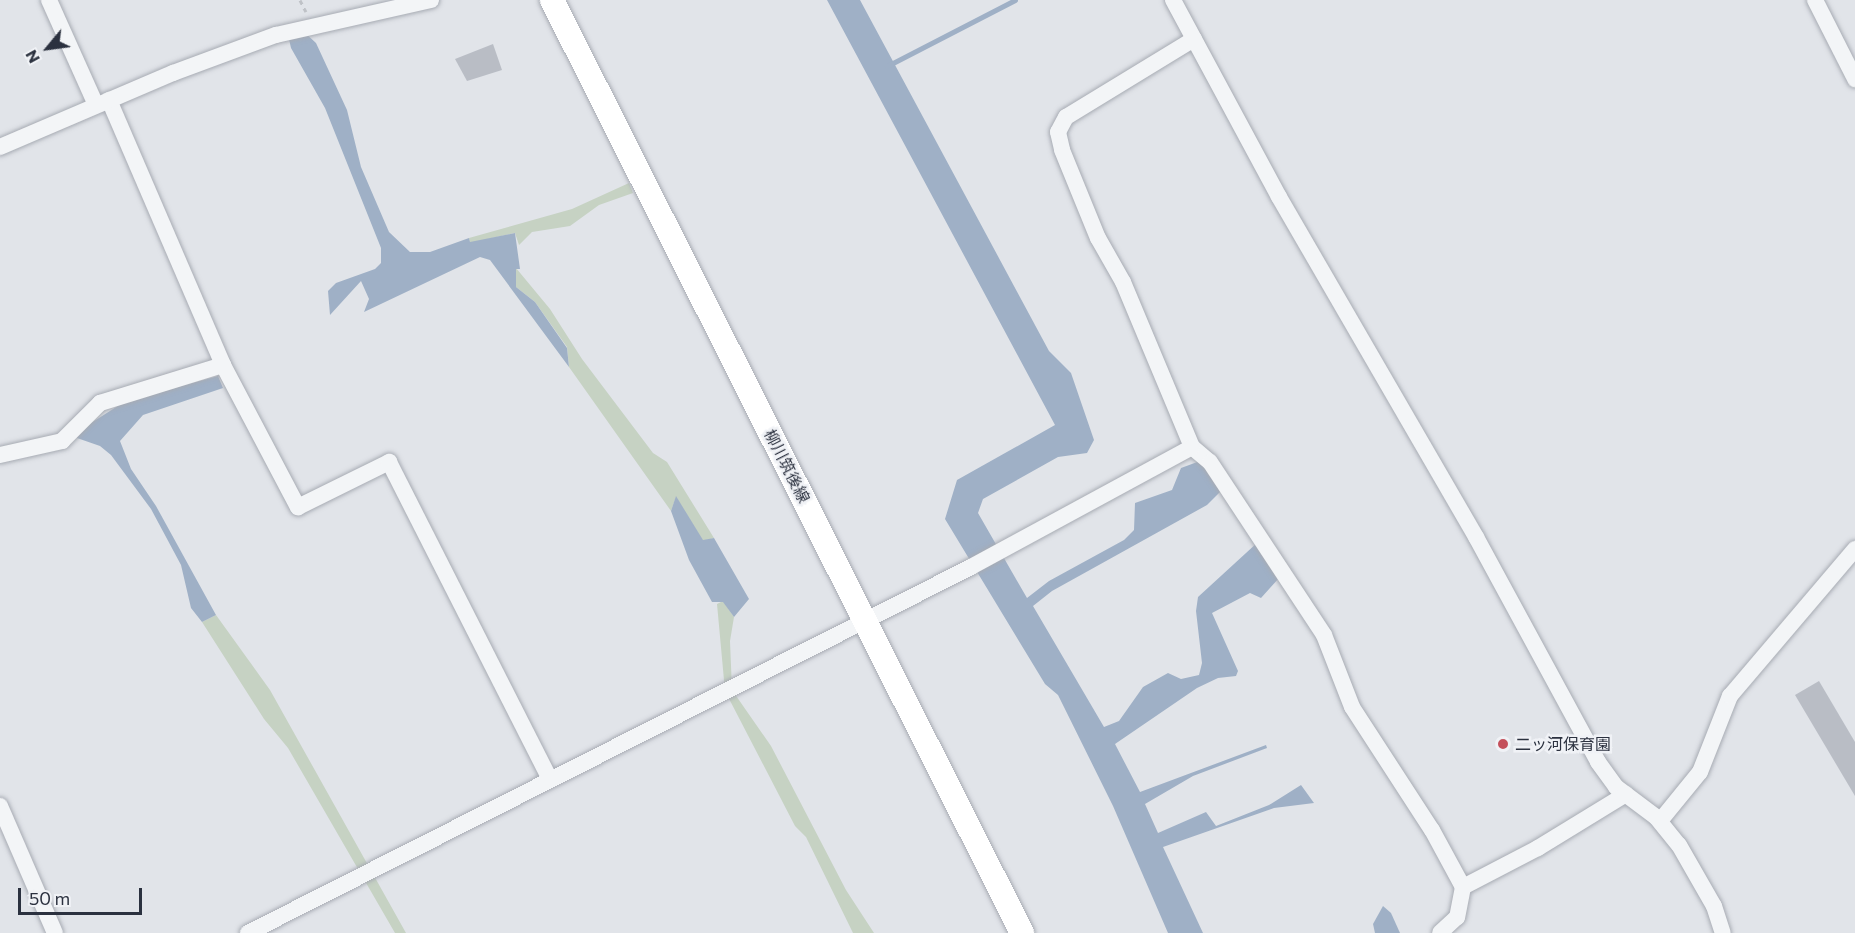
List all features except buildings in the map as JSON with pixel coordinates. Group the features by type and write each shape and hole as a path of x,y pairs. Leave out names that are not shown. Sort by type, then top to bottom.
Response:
{"main road":[{"name":"柳川筑後線","path":"552,0 1022,933"}],"street":[{"path":"49,0 103,103 223,365 298,507 389,462 550,780"},
{"path":"0,147 103,103 276,35 431,0"},
{"path":"1173,0 1291,217 1476,537 1598,762 1616,787 1658,819 1690,860 1723,933"},
{"path":"1815,0 1855,79"},
{"path":"1194,39 1066,117 1058,132 1098,238 1123,282 1192,447 1210,462 1324,635 1352,707 1432,830 1463,888 1457,917 1440,933"},
{"path":"0,455 62,441 100,403 223,365"},
{"path":"248,933 971,567 1192,447"},
{"path":"1658,819 1700,772 1730,696 1855,549"},
{"path":"1463,888 1633,798"},
{"path":"0,806 55,933"}],"green space":[{"path":"629,183 633,193 599,205 570,226 532,232 519,245 515,233 470,243 469,238 572,209"},
{"path":"516,268 550,309 582,359 653,453 667,462 714,538 703,541 676,497 671,511 569,367 567,347 535,302 516,287"},
{"path":"723,601 734,617 730,641 732,690 771,746 846,890 874,933 853,933 806,837 795,826 725,691 717,604"},
{"path":"216,615 270,690 406,933 395,933 288,748 264,719 202,622"}],"water":[{"path":"827,0 860,0 1049,351 1071,373 1094,440 1087,453 1058,457 983,499 978,513 1027,598 1049,581 1124,540 1134,530 1135,503 1172,490 1181,468 1200,461 1223,489 1207,505 1052,591 1033,606 1104,727 1119,721 1143,687 1168,673 1181,679 1199,675 1202,663 1196,611 1198,597 1258,542 1279,578 1261,598 1250,593 1212,613 1238,671 1236,676 1218,678 1197,688 1115,744 1140,792 1266,745 1267,748 1193,776 1145,804 1158,833 1206,812 1216,826 1269,805 1301,785 1314,803 1274,808 1163,847 1203,933 1168,933 1113,806 1058,695 1045,684 945,519 957,480 1055,425"},
{"path":"303,31 316,43 347,110 361,167 389,232 410,252 430,252 469,238 470,242 515,233 520,269 516,269 516,287 535,302 567,348 569,367 490,260 480,257 364,312 369,299 361,281 330,315 328,291 336,283 375,269 381,263 381,248 325,108 291,48 288,35"},
{"path":"218,376 223,388 143,415 120,441 131,469 156,506 216,615 202,622 191,608 181,565 151,509 111,455 100,446 77,438 77,432 124,402"},
{"path":"676,496 703,540 714,538 749,599 734,617 723,602 712,602 689,560 671,511"},
{"path":"1383,906 1391,913 1400,933 1375,933 1373,924"}],"waterway":[{"path":"887,66 1015,0"}],"place":[{"name":"二ッ河保育園","path":"1503,744"}]}
